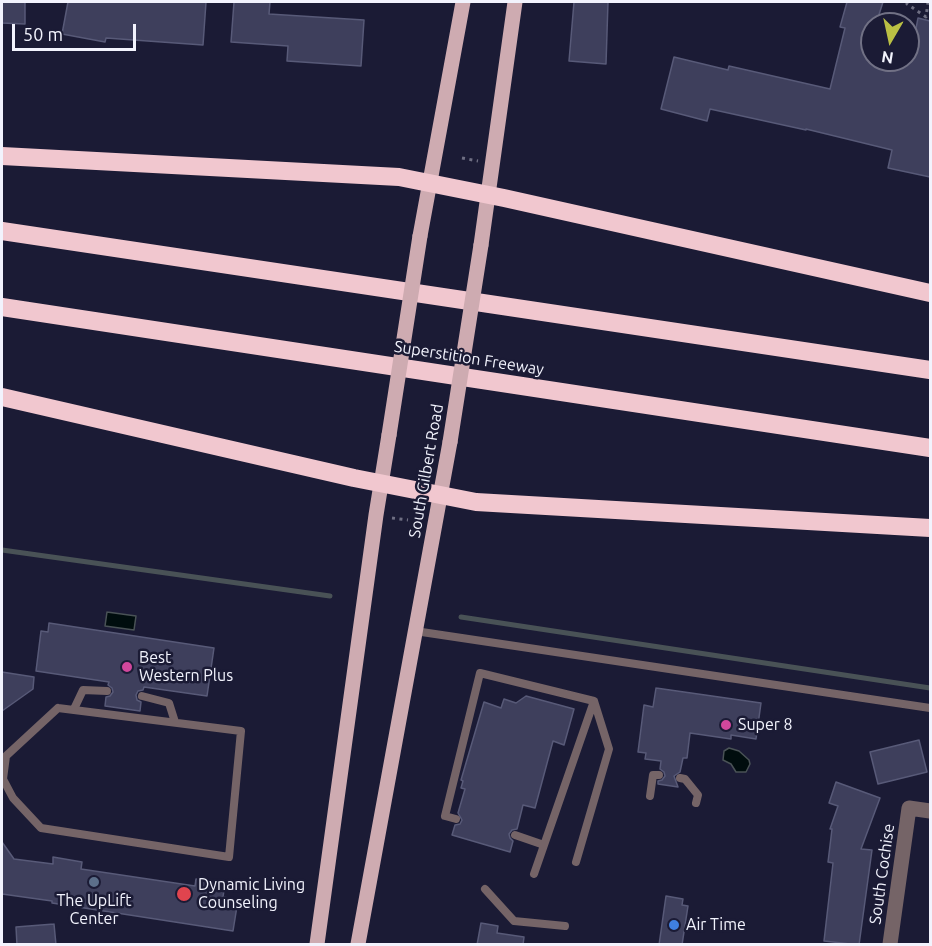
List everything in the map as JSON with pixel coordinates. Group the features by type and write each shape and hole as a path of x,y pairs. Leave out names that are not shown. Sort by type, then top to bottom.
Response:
{"highway":[{"path":"2,156 399,177 930,292"},
{"path":"2,231 930,370"},
{"name":"Superstition Freeway","path":"2,307 930,448"},
{"path":"2,397 381,484 476,502 930,528"}],"main road":[{"path":"317,945 381,484 428,183 463,2"},
{"name":"South Gilbert Road","path":"358,945 450,442 482,244 515,2"}],"street":[{"name":"South Cochise","path":"890,945 909,808 930,811"}],"lane":[{"path":"415,631 930,708"},
{"path":"456,819 445,816 480,673 594,701"},
{"path":"74,709 83,690 107,691"},
{"path":"142,696 169,703 175,722"},
{"path":"534,874 594,701"},
{"path":"576,862 609,749 594,701"},
{"path":"58,708 74,709 241,731 228,857 41,828 12,798 3,779 6,756 58,708"},
{"path":"650,796 653,775 659,775"},
{"path":"680,778 685,779 698,795 696,803"},
{"path":"515,835 544,845"},
{"path":"485,889 514,921 565,926"}],"path":[{"path":"908,2 907,4 926,17 928,2"},
{"path":"462,158 480,161"},
{"path":"390,517 408,520"}],"shaded area":[{"path":"107,612 136,616 134,630 105,626"},
{"path":"729,748 739,751 749,760 750,764 746,772 736,772 731,764 723,760 724,751"}],"building":[{"path":"2,2 25,2 25,24 2,23"},
{"path":"68,2 206,2 203,45 106,38 105,42 62,34"},
{"path":"234,2 270,2 269,14 364,20 361,66 287,61 288,46 231,42"},
{"path":"574,2 608,2 606,64 569,61"},
{"path":"847,2 883,2 880,12 860,12 860,72 920,72 920,18 930,21 930,177 888,168 892,150 710,109 707,121 661,109 674,57 728,70 729,66 830,89 845,28 840,27"},
{"name":"Best Western Plus","path":"49,623 214,648 207,696 144,687 136,695 137,700 141,702 140,711 105,706 106,697 113,692 108,685 109,682 36,671 41,631 48,632"},
{"path":"2,672 34,677 33,689 2,711"},
{"name":"Super 8","path":"656,688 761,703 756,739 731,735 731,739 690,733 687,758 683,758 680,772 674,776 678,787 658,784 658,781 665,776 660,769 661,761 645,759 646,753 638,752 644,705 653,707"},
{"path":"526,696 574,709 564,745 553,741 535,808 523,805 517,829 512,830 509,834 513,841 510,852 452,835 455,825 460,824 462,820 458,813 465,789 461,788 463,781 461,780 484,702 501,708 504,699 516,703"},
{"path":"919,740 927,772 878,784 870,752"},
{"path":"836,782 880,798 861,849 872,850 859,945 824,941 833,863 828,862 832,829 830,829 838,806 829,803"},
{"path":"2,842 14,859 53,864 53,857 82,862 81,869 195,886 196,879 225,883 223,897 238,900 233,931 2,894"},
{"name":"Air Time","path":"666,896 683,899 682,905 688,906 682,945 659,945"},
{"path":"481,923 498,926 497,933 524,937 523,945 477,945"},
{"path":"54,924 56,945 17,945 16,927"}],"waterway":[{"path":"2,550 330,596"},
{"path":"461,617 930,688"}],"place":[{"name":"Best Western Plus","path":"127,667"},
{"name":"Super 8","path":"726,725"},
{"name":"The UpLift Center","path":"94,882"},
{"name":"Dynamic Living Counseling","path":"184,894"},
{"name":"Air Time","path":"674,925"}]}
